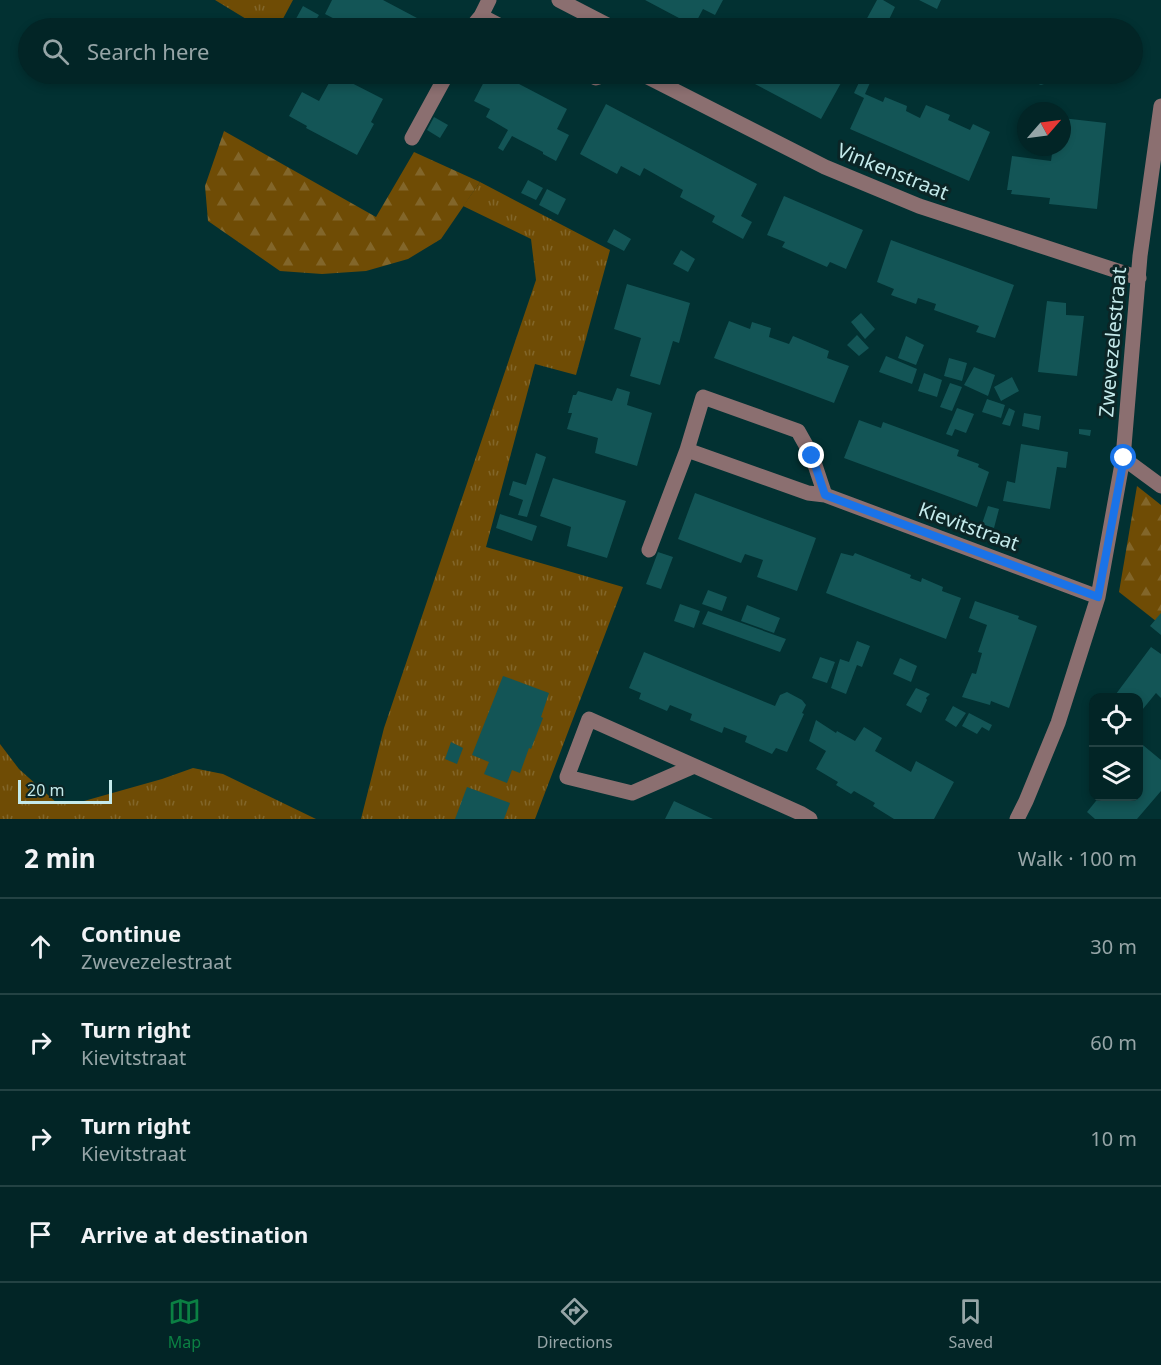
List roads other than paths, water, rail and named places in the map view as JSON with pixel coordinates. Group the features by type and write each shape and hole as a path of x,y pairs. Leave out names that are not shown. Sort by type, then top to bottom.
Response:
{"street":[{"path":"485,18 481,16 489,0"},
{"path":"559,0 594,18"},
{"path":"412,138 442,84"},
{"name":"Vinkenstraat","path":"662,84 825,167 919,206 1139,278"},
{"name":"Zwevezelestraat","path":"1017,819 1058,723 1098,597 1124,458 1140,256 1161,106"},
{"path":"649,550 687,450 703,397 798,431 812,456 825,495"},
{"name":"Kievitstraat","path":"687,450 808,493 825,495 1098,597"},
{"path":"1124,458 1161,486"},
{"path":"694,766 632,793 567,777 590,719 800,813 810,819"}]}
